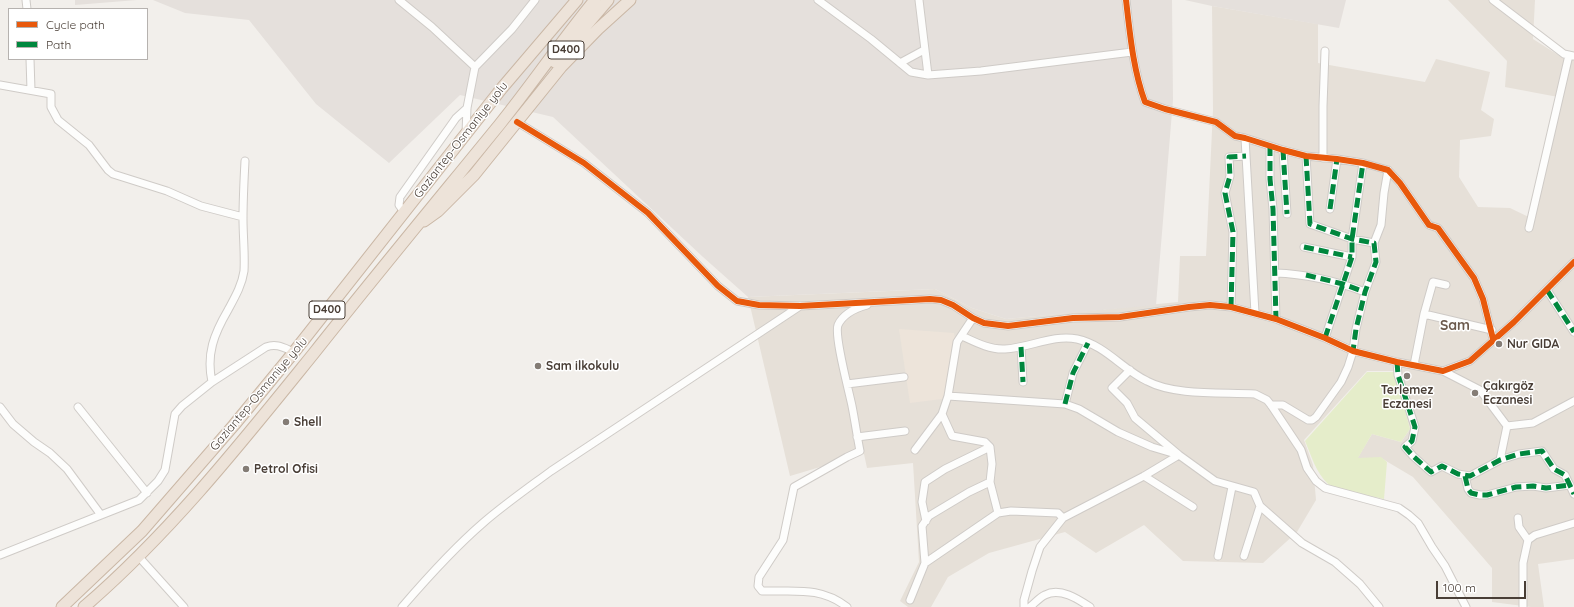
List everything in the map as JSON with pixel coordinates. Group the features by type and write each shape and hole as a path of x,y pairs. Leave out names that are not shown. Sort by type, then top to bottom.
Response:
{"highway":[{"name":"D400","path":"502,88 522,56 567,0"},
{"name":"Gaziantep-Osmaniye yolu","path":"62,607 142,531 234,425 294,352 502,88 577,0"},
{"name":"Gaziantep-Osmaniye yolu","path":"84,607 139,557 172,522 247,436 416,225 502,122 594,0"},
{"name":"D400","path":"521,96 546,73 608,0"},
{"path":"416,225 428,219 438,211 474,174 566,61 630,0"}],"street":[{"path":"399,0 432,27 475,68"},
{"path":"466,133 467,108 475,68 512,29 535,0"},
{"path":"818,0 910,72 928,75 981,71 1132,52"},
{"path":"919,0 928,75"},
{"path":"1126,0 1132,52 1139,86 1145,102 1165,109 1216,122 1235,136 1283,150 1306,156 1363,163 1388,170 1400,183 1429,225 1438,228 1474,278 1483,299 1492,330 1493,339"},
{"path":"1493,0 1564,54 1572,55 1529,228"},
{"path":"900,63 924,50"},
{"path":"1322,158 1322,106 1325,51"},
{"path":"30,60 31,90"},
{"path":"0,85 51,94 51,107 58,120 89,145 108,170 113,174 160,188 201,206 243,217"},
{"path":"404,212 399,205 400,197 456,118 467,108"},
{"path":"517,122 584,163 648,213 718,286 737,301 759,305 800,306 879,301 941,300 954,305 973,318 984,323 1008,326 1073,318 1107,318 1127,316 1210,305 1231,307 1276,319 1325,338 1353,351 1443,371 1480,390 1507,426 1500,460"},
{"path":"1245,138 1251,220 1255,313"},
{"path":"1270,146 1270,180 1274,209 1276,319"},
{"path":"1283,150 1288,214"},
{"path":"1231,307 1233,232 1225,193 1230,176 1229,157 1246,156"},
{"path":"1306,156 1310,224 1352,239 1374,244"},
{"path":"1330,209 1337,159"},
{"path":"212,382 209,360 212,346 237,294 244,271 244,161"},
{"path":"1325,338 1352,257 1352,239 1363,163"},
{"path":"1272,405 1283,404 1308,420 1312,420 1341,382 1353,351 1356,329 1365,292 1376,262 1374,244 1381,225 1388,170"},
{"path":"1304,247 1352,257"},
{"path":"1443,371 1470,361 1493,339 1514,322 1546,290 1573,267"},
{"path":"1275,273 1297,274 1343,284 1365,292"},
{"path":"1414,365 1424,314 1433,282 1446,285"},
{"path":"1546,290 1574,332"},
{"path":"847,607 830,596 813,592 762,591 758,586 759,577 782,540 794,487 847,457 860,452 837,326 843,317 858,308 879,301"},
{"path":"402,607 445,560 482,524 516,496 551,471 800,306"},
{"path":"1424,314 1492,330"},
{"path":"915,450 942,414 948,396 957,342 973,318"},
{"path":"962,336 983,345 1004,349 1021,347 1052,339 1076,339 1096,345 1147,382 1169,389 1185,391 1255,394 1267,400 1272,405 1300,450 1307,468 1316,481 1325,488 1399,508 1410,515 1418,523 1432,547 1446,566 1466,607"},
{"path":"1065,404 1073,373 1088,343"},
{"path":"0,555 138,500 158,481 165,470 175,414 182,406 212,382 266,347 278,345 294,352"},
{"path":"1021,347 1023,382"},
{"path":"1397,362 1398,375 1415,427 1412,441 1405,447 1431,472 1442,466 1458,474 1470,476 1500,460 1519,454 1542,451 1554,469 1565,475 1574,494"},
{"path":"1130,370 1112,388 1127,404 1135,418 1179,455 1215,481 1254,492 1260,506 1302,543 1335,562 1360,584 1379,607"},
{"path":"847,384 904,377"},
{"path":"948,396 1065,404 1079,409 1100,422 1152,447 1179,455"},
{"path":"1507,426 1532,423 1574,401"},
{"path":"0,407 13,424 67,468 101,515"},
{"path":"78,407 146,493"},
{"path":"942,414 952,436 986,442 990,447 992,464 990,482 998,513"},
{"path":"857,437 905,431"},
{"path":"926,520 922,502 925,482 938,475 945,469 990,447"},
{"path":"1024,607 1024,600 1040,547 1063,518 1144,476 1179,455"},
{"path":"1144,476 1193,507"},
{"path":"1465,476 1468,489 1471,493 1480,495 1487,495 1516,487 1533,486 1546,488 1570,485"},
{"path":"910,600 925,563 922,526 926,520 929,516 969,492 990,482"},
{"path":"1218,556 1232,487"},
{"path":"1244,556 1260,506"},
{"path":"925,563 998,513 1011,510 1058,513 1063,518"},
{"path":"1518,518 1519,527 1528,540"},
{"path":"1523,607 1523,563 1528,540 1535,535 1574,523"},
{"path":"139,557 184,607"},
{"path":"1030,607 1045,595 1057,591 1071,596 1090,607"},
{"path":"94,607 99,594"}],"shaded area":[{"path":"75,0 137,0 75,5"},
{"path":"153,0 1172,0 1173,100 1156,305 1006,319 972,308 935,289 748,297 553,117 460,95 389,163 316,104 249,20 185,13"},
{"path":"1185,0 1346,0 1339,28"},
{"path":"1448,0 1535,0 1533,39 1563,58 1574,59 1574,559 1538,564 1544,607 1531,607 1492,602 1492,568 1413,477 1381,458 1357,459 1372,434 1401,442 1410,429 1395,371 1367,371 1304,440 1313,465 1316,500 1297,532 1263,563 1183,561 1144,525 1096,553 1065,532 989,553 948,577 931,607 908,607 900,601 919,562 913,463 867,468 864,454 790,476 748,297 935,289 972,308 1006,319 1178,302 1180,256 1206,256 1213,110 1212,6 1318,24 1318,63 1425,82 1436,59 1490,72 1481,110 1494,119 1491,136 1460,140 1459,177 1478,207 1510,208 1535,220 1558,97 1505,87 1507,61"},
{"path":"899,329 954,333 956,348 950,398 910,403"}],"green space":[{"path":"1367,372 1395,372 1410,429 1401,442 1372,434 1358,458 1381,457 1387,462 1384,499 1332,487 1320,475 1305,441"}],"marked path":[{"path":"1270,146 1276,319"},
{"path":"1283,150 1287,214"},
{"path":"1231,307 1233,232 1225,193 1230,176 1229,157 1246,156"},
{"path":"1306,156 1310,224 1352,239 1374,243 1376,262 1365,292 1356,329 1353,351"},
{"path":"1330,209 1337,159"},
{"path":"1325,338 1352,257 1352,239 1363,163"},
{"path":"1304,247 1352,257"},
{"path":"1306,275 1343,284 1365,292"},
{"path":"1547,290 1574,332"},
{"path":"1065,404 1073,373 1088,343"},
{"path":"1021,347 1023,382"},
{"path":"1397,362 1398,375 1415,427 1412,441 1405,447 1431,472 1442,466 1458,474 1470,476 1500,460 1519,454 1542,451 1554,469 1565,475 1574,494"},
{"path":"1465,476 1468,489 1471,493 1480,495 1487,495 1516,487 1533,486 1546,488 1570,485"}],"cycle path":[{"path":"1126,0 1135,64 1145,102 1165,109 1216,122 1235,136 1283,150 1306,156 1363,163 1388,170 1400,183 1429,225 1438,228 1474,278 1483,299 1493,339"},
{"path":"517,122 584,163 648,213 718,286 737,301 759,305 800,306 930,299 941,300 953,305 984,323 1008,326 1073,318 1120,317 1210,305 1231,307 1276,319 1325,338 1353,351 1443,371 1470,361 1514,322 1574,262"}],"place":[{"name":"Nur GIDA","path":"1499,344"},
{"name":"Sam ilkokulu","path":"538,366"},
{"name":"Terlemez Eczanesi","path":"1407,376"},
{"name":"Çakırgöz Eczanesi","path":"1475,393"},
{"name":"Shell","path":"286,422"},
{"name":"Petrol Ofisi","path":"246,469"}],"district":[{"name":"Sam","path":"1455,326"}]}
